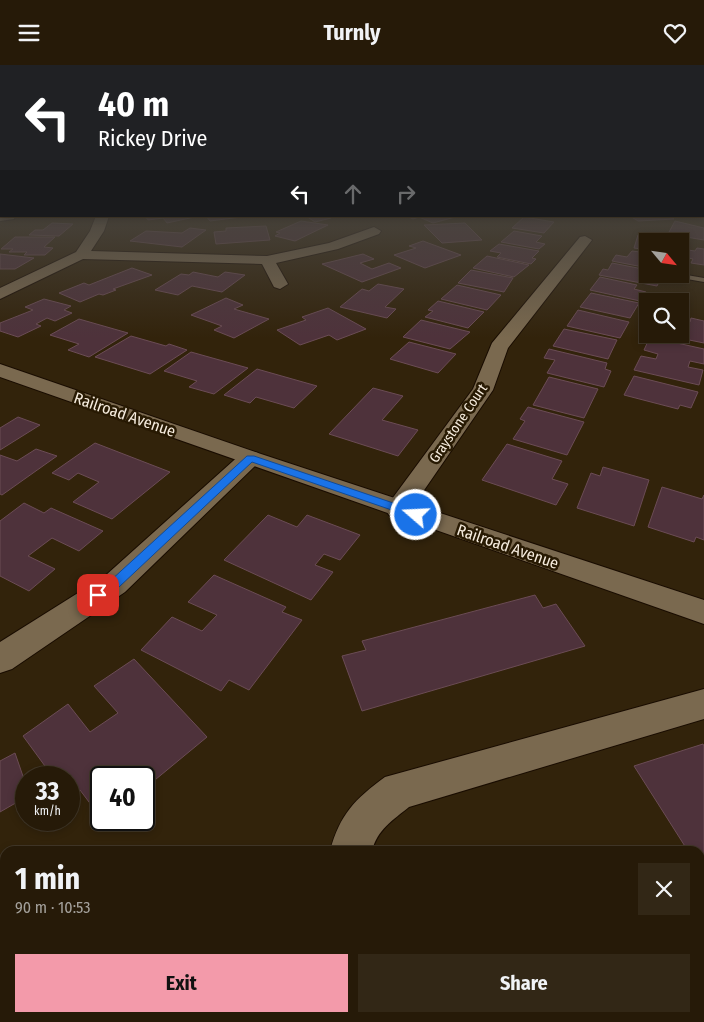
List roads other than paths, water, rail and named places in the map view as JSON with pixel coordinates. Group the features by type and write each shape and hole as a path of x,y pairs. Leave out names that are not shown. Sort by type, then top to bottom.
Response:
{"street":[{"path":"81,255 85,249"},
{"path":"0,294 81,255 267,260 320,249"},
{"name":"Graystone Court","path":"398,509 483,390 499,347 578,249"},
{"path":"267,260 280,284"},
{"name":"Railroad Avenue","path":"0,370 398,509 704,612"},
{"path":"0,659 115,584 250,458"},
{"path":"352,846 354,837 366,815 399,791 704,704"}],"lane":[{"path":"689,277 704,279"}]}
